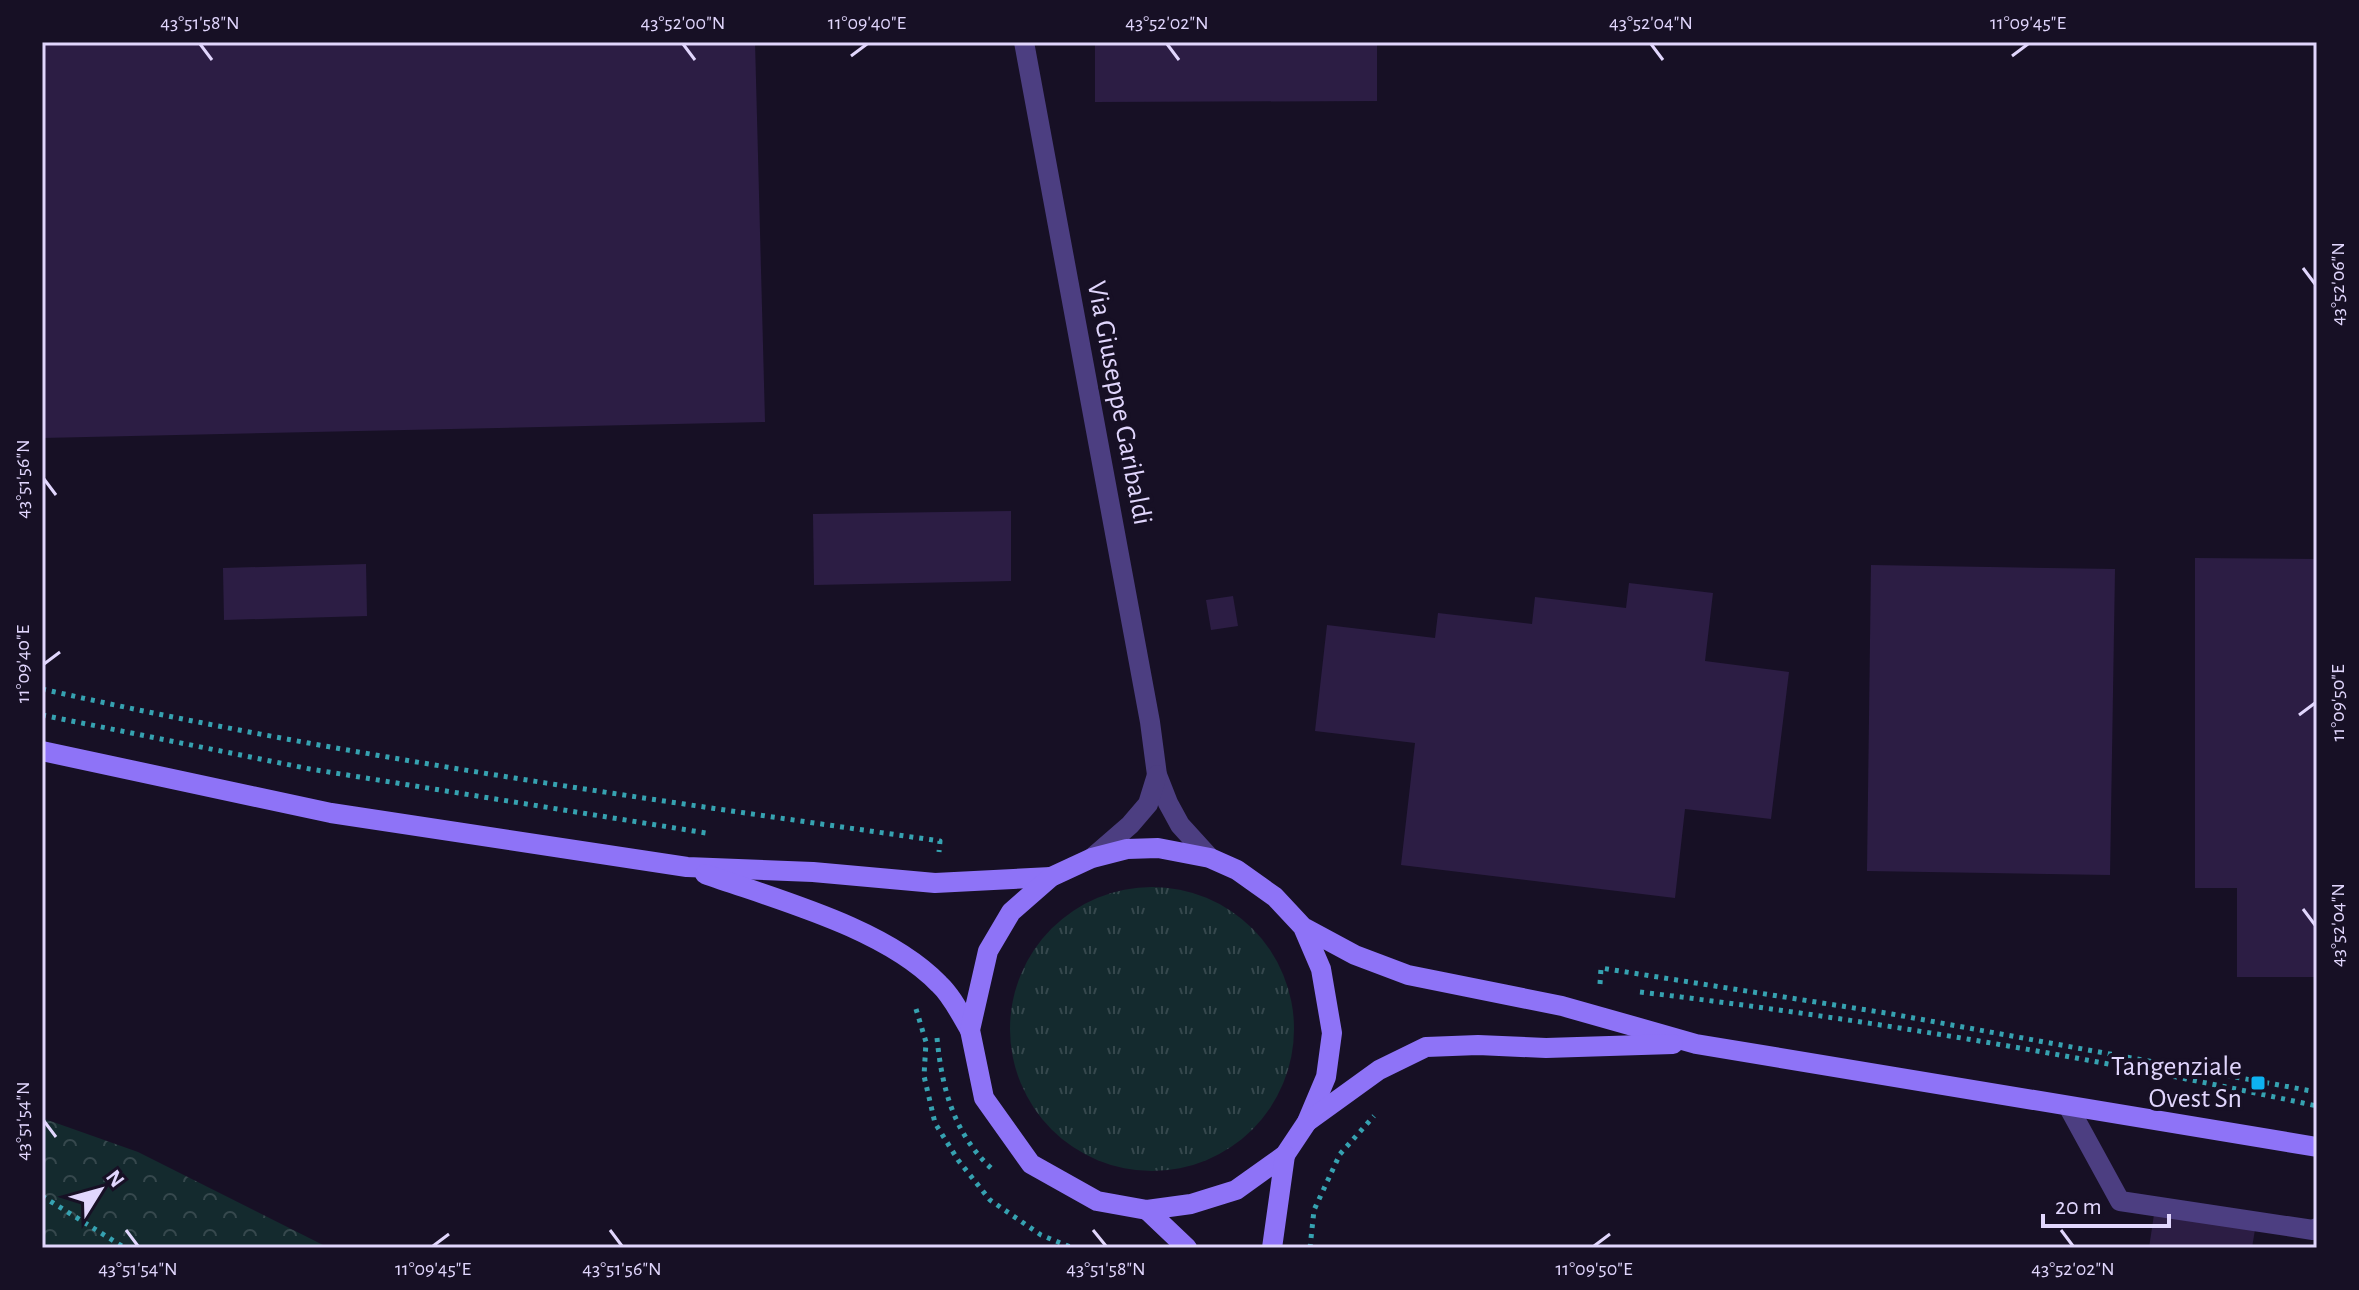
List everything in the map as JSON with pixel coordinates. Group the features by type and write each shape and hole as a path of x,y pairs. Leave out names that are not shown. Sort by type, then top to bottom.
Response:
{"main road":[{"path":"42,751 331,813 687,867 813,872 935,883 1051,877"},
{"path":"970,1030 988,951 1011,912 1051,877 1092,858 1127,849 1158,848 1210,858 1237,870 1275,897 1303,927 1355,955 1408,975 1562,1006 1696,1044 2317,1147"},
{"path":"687,867 867,935 910,958 941,985 970,1030 984,1098 1031,1164 1097,1201 1147,1210 1191,1204 1236,1190 1285,1155 1307,1122 1326,1077 1332,1033 1321,969 1303,927"},
{"path":"1307,1122 1379,1070 1426,1047 1696,1044"},
{"path":"1272,1248 1285,1155"},
{"path":"1147,1210 1187,1248"}],"street":[{"name":"Via Giuseppe Garibaldi","path":"1024,42 1150,722 1157,775 1180,825 1210,858"},
{"path":"1092,858 1130,825 1148,804 1157,775"},
{"path":"2068,1106 2120,1201 2313,1230 2317,1228"}],"path":[{"path":"42,689 167,717 560,786 940,841 937,863"},
{"path":"42,715 310,769 707,833"},
{"path":"1599,987 1601,968 1923,1019 2317,1092"},
{"path":"1631,991 1899,1029 2211,1084 2317,1106"},
{"path":"1310,1248 1314,1210 1340,1154 1383,1108"},
{"path":"42,1196 125,1248"}],"green space":[{"path":"1152,887 1193,893 1219,904 1242,919 1262,939 1277,962 1288,988 1294,1029 1288,1070 1277,1096 1262,1119 1242,1139 1219,1154 1193,1165 1152,1171 1111,1165 1085,1154 1062,1139 1042,1119 1027,1096 1016,1070 1010,1029 1016,988 1027,962 1042,939 1062,919 1085,904 1111,893"},
{"path":"42,1118 138,1152 329,1248 42,1248"}],"building":[{"path":"42,42 755,42 765,422 42,438"},
{"path":"1095,42 1377,42 1377,101 1095,102"},
{"path":"1011,511 1011,581 814,585 813,514"},
{"path":"2195,558 2317,559 2317,977 2237,977 2237,888 2195,888"},
{"path":"366,564 367,616 224,620 223,568"},
{"path":"1871,565 2115,569 2110,875 1867,871"},
{"path":"1629,583 1713,593 1705,661 1789,672 1771,819 1685,809 1675,898 1401,865 1415,743 1315,731 1327,625 1435,638 1438,613 1532,624 1535,597 1626,608"},
{"path":"1233,596 1238,626 1211,630 1206,600"},
{"path":"2156,1201 2257,1217 2252,1248 2149,1248"}],"place":[{"name":"Tangenziale Ovest Sn","path":"2258,1083"}]}
